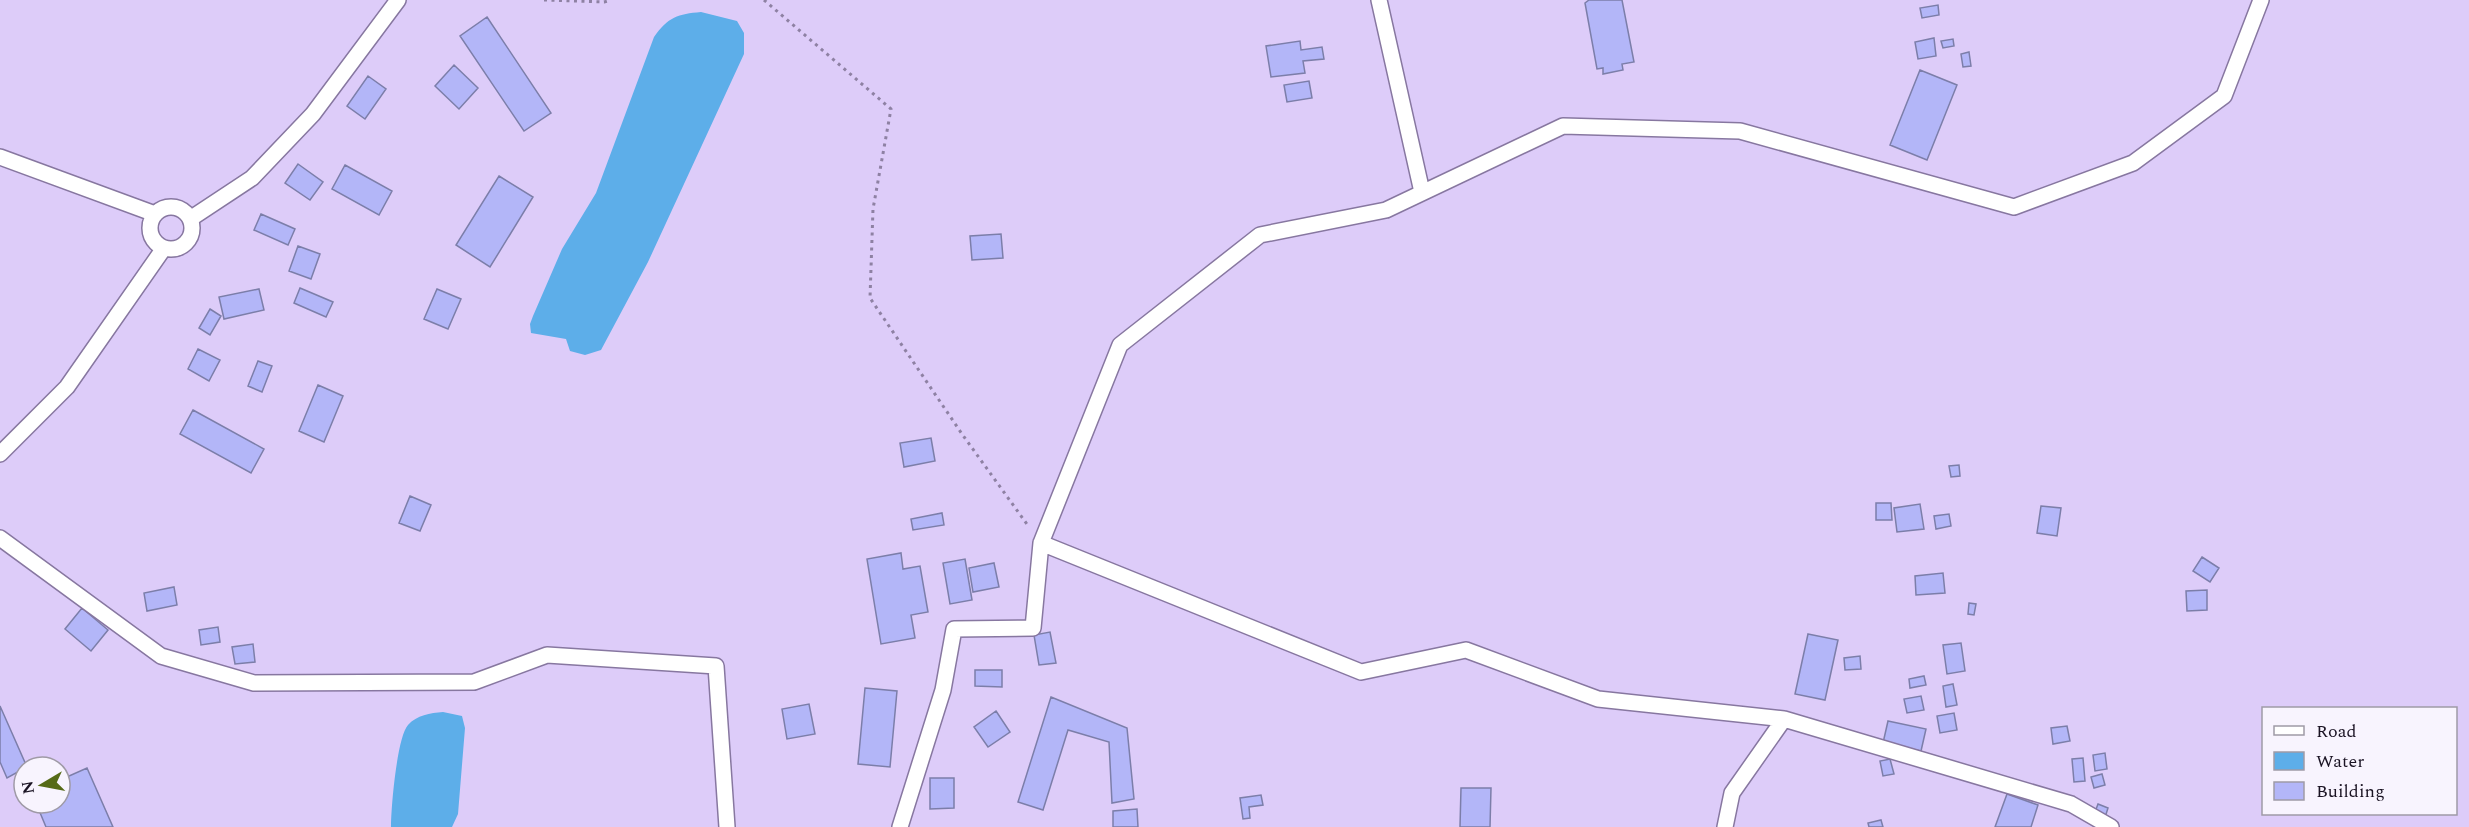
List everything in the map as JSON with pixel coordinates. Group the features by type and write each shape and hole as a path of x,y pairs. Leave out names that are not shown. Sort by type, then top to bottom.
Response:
{"street":[{"path":"190,219 252,178 313,114 398,0"},
{"path":"1378,0 1422,192"},
{"path":"900,827 943,690 954,629 1033,628 1041,543 1120,345 1260,235 1386,210 1563,126 1740,131 2014,207 2133,163 2224,96 2261,0"},
{"path":"0,157 155,214"},
{"path":"178,208 190,219 191,235 187,242 180,247 164,248 152,238 151,221 155,214 162,209 178,208"},
{"path":"0,454 67,387 164,248"},
{"path":"0,538 161,656 254,683 474,682 547,655 716,666 727,827"},
{"path":"1041,543 1361,672 1466,650 1598,699 1784,719 2071,804 2111,827"},
{"path":"1725,827 1732,794 1784,719"}],"path":[{"path":"544,0 604,2 611,0"},
{"path":"764,0 891,109 873,209 870,297 962,434 1041,543"}],"water":[{"path":"701,12 737,21 744,33 744,54 648,262 601,350 585,355 570,351 566,339 531,333 530,324 533,316 562,249 596,193 654,37 664,25 674,18"},
{"path":"443,712 462,716 465,728 458,814 452,827 391,827 395,773 404,732 415,719"}],"building":[{"path":"1589,0 1622,0 1634,62 1622,64 1623,70 1603,74 1603,68 1597,69 1585,3"},
{"path":"1938,5 1939,15 1922,18 1920,8"},
{"path":"487,17 551,113 524,131 460,36"},
{"path":"1934,38 1936,56 1918,59 1915,42"},
{"path":"1953,39 1954,46 1943,48 1941,41"},
{"path":"1300,41 1301,50 1322,47 1324,59 1303,61 1305,73 1271,77 1266,46"},
{"path":"1969,52 1971,66 1963,67 1961,54"},
{"path":"454,65 478,88 459,109 435,86"},
{"path":"1920,70 1957,85 1927,160 1890,145"},
{"path":"368,76 386,89 365,119 347,106"},
{"path":"1309,81 1312,98 1287,102 1284,85"},
{"path":"298,164 323,182 310,200 285,183"},
{"path":"345,165 392,191 379,215 332,189"},
{"path":"499,176 533,197 490,267 456,245"},
{"path":"261,214 295,229 288,245 254,230"},
{"path":"1001,234 1003,258 972,260 970,236"},
{"path":"298,246 320,254 311,279 289,271"},
{"path":"300,288 333,302 326,317 294,303"},
{"path":"259,289 264,310 224,319 219,297"},
{"path":"437,289 461,299 448,329 424,319"},
{"path":"210,309 221,316 210,335 199,328"},
{"path":"198,349 220,360 209,381 188,369"},
{"path":"258,361 272,366 262,392 248,386"},
{"path":"318,385 343,396 324,442 299,431"},
{"path":"193,410 264,449 251,473 180,434"},
{"path":"931,438 935,461 904,467 900,443"},
{"path":"1959,465 1960,476 1951,477 1949,466"},
{"path":"410,496 431,505 420,531 399,523"},
{"path":"1876,503 1891,503 1892,520 1876,520"},
{"path":"1920,504 1924,529 1897,532 1894,508"},
{"path":"2041,506 2061,508 2057,536 2037,533"},
{"path":"942,513 944,525 913,530 911,519"},
{"path":"1949,514 1951,526 1936,529 1934,516"},
{"path":"901,553 903,569 920,566 928,612 911,615 915,638 881,644 867,559"},
{"path":"2202,557 2219,568 2210,582 2193,571"},
{"path":"965,559 972,600 950,604 943,563"},
{"path":"994,563 999,587 973,592 969,568"},
{"path":"1943,573 1945,593 1916,595 1915,576"},
{"path":"174,587 177,605 147,611 144,593"},
{"path":"2207,590 2207,610 2187,611 2186,591"},
{"path":"1969,603 1976,604 1974,615 1968,614"},
{"path":"82,608 108,630 91,651 65,629"},
{"path":"218,627 220,642 201,645 199,630"},
{"path":"1050,632 1056,663 1039,665 1034,635"},
{"path":"1808,634 1838,640 1825,700 1795,694"},
{"path":"1961,643 1965,671 1947,674 1943,645"},
{"path":"253,644 255,662 235,664 232,647"},
{"path":"1860,656 1861,669 1845,670 1844,658"},
{"path":"975,670 1002,670 1002,687 975,686"},
{"path":"1924,676 1926,685 1910,688 1909,679"},
{"path":"1953,684 1957,705 1946,707 1943,686"},
{"path":"865,688 897,691 890,767 858,764"},
{"path":"1921,696 1924,710 1907,713 1904,699"},
{"path":"1051,697 1127,728 1134,799 1112,803 1109,742 1068,730 1043,810 1018,802"},
{"path":"809,704 815,734 787,739 782,709"},
{"path":"0,706 22,755 12,755 12,775 7,778 0,762"},
{"path":"996,711 1010,732 988,747 974,727"},
{"path":"1954,713 1957,730 1940,733 1937,716"},
{"path":"1888,721 1926,729 1921,751 1883,743"},
{"path":"2067,726 2070,741 2053,744 2051,728"},
{"path":"2105,753 2107,769 2095,771 2093,755"},
{"path":"2083,758 2085,781 2074,782 2072,759"},
{"path":"1890,759 1894,774 1883,776 1880,761"},
{"path":"87,768 113,827 46,827 41,815 72,815 72,775"},
{"path":"2102,774 2105,785 2094,788 2091,777"},
{"path":"930,778 954,778 954,808 930,809"},
{"path":"1461,788 1491,788 1490,827 1460,827"},
{"path":"2007,794 2038,805 2031,827 1995,827"},
{"path":"1261,795 1263,805 1249,807 1250,818 1243,819 1240,798"},
{"path":"2098,804 2108,808 2103,824 2092,820"},
{"path":"1137,809 1138,827 1113,827 1113,811"},
{"path":"1881,820 1883,827 1869,827 1868,823"}]}
